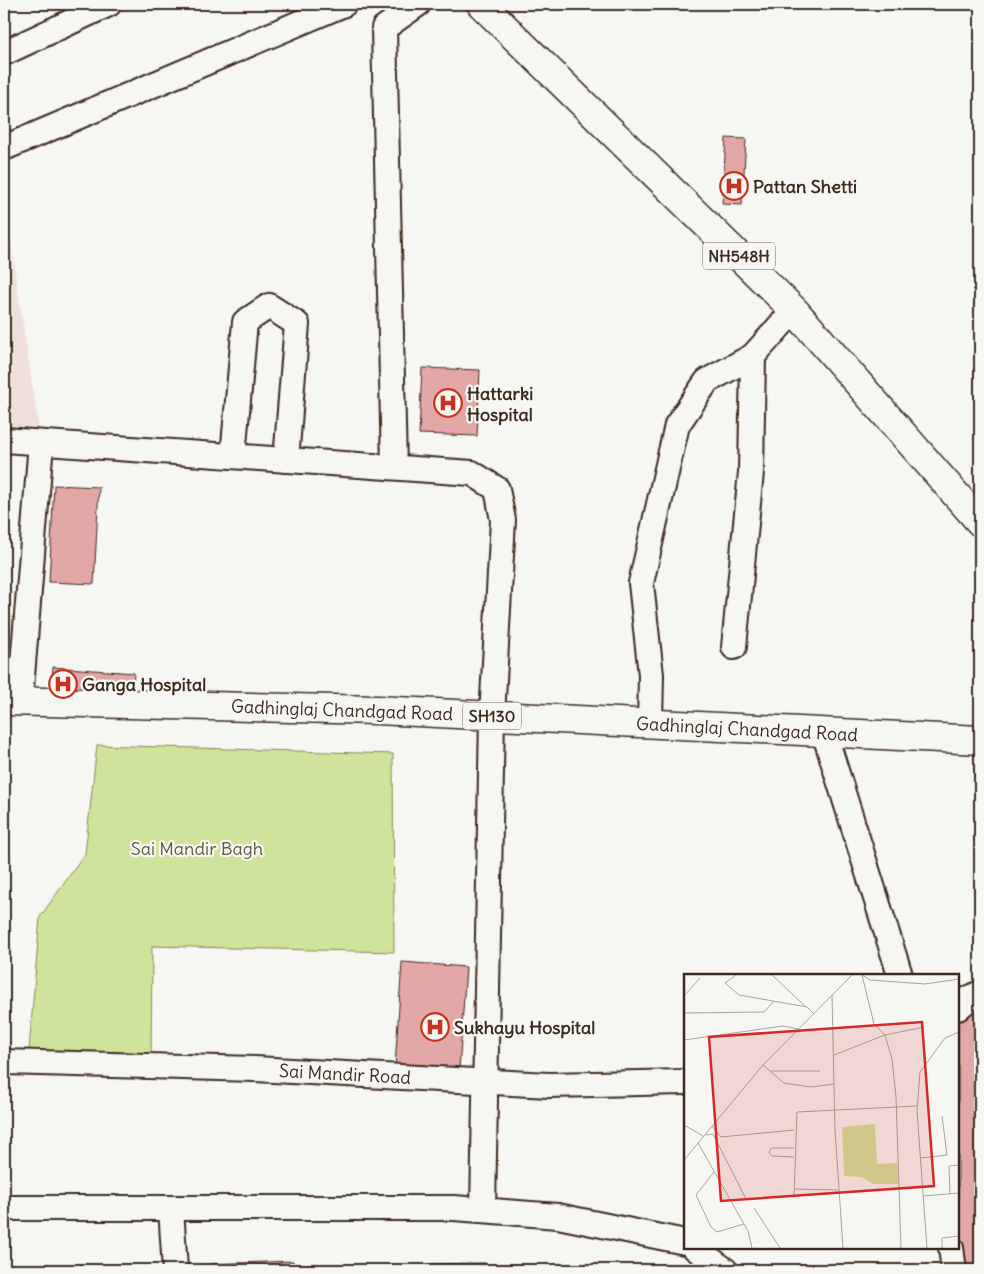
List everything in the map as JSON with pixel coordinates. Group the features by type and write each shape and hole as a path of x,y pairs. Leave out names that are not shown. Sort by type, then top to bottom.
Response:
{"main road":[{"name":"NH548H","path":"481,4 794,310 980,522"},
{"name":"Gadhinglaj Chandgad Road","path":"12,701 377,710 980,740"}],"street":[{"path":"4,53 109,4"},
{"path":"4,148 344,4"},
{"path":"394,468 384,28 418,4"},
{"path":"234,456 245,322 269,306 297,324 286,460"},
{"path":"650,724 651,675 641,583 677,425 707,381 752,356 794,310"},
{"path":"734,647 751,472 752,356"},
{"path":"4,440 472,473 497,489 503,520 492,716 483,1210"},
{"path":"12,701 41,443"},
{"path":"824,732 900,974"},
{"path":"959,1007 968,999 980,993"},
{"name":"Sai Mandir Road","path":"4,1062 255,1069 549,1085 684,1082"},
{"path":"4,1208 454,1208 558,1216 684,1242"},
{"path":"171,1208 175,1270"},
{"path":"697,1249 725,1270"},
{"path":"951,1249 954,1270"}],"shaded area":[{"path":"4,199 41,443 4,440"}],"green space":[{"name":"Sai Mandir Bagh","path":"97,745 393,754 394,952 152,946 151,1066 28,1062 40,917 85,854"}],"building":[{"path":"726,138 746,139 742,205 722,204"},
{"path":"422,368 480,370 477,436 419,434"},
{"path":"54,485 99,487 94,584 49,582"},
{"path":"53,667 134,673 132,700 51,694"},
{"path":"402,962 466,967 459,1071 395,1066"},
{"path":"980,993 980,1270 954,1270 959,1249 959,1007"},
{"path":"293,1261 293,1270 210,1270 210,1264"},
{"path":"485,1263 485,1270 429,1270 428,1264"}],"place":[{"name":"Pattan Shetti","path":"734,186"},
{"name":"Hattarki Hospital","path":"448,403"},
{"name":"Ganga Hospital","path":"63,684"},
{"name":"Sukhayu Hospital","path":"435,1027"}]}
